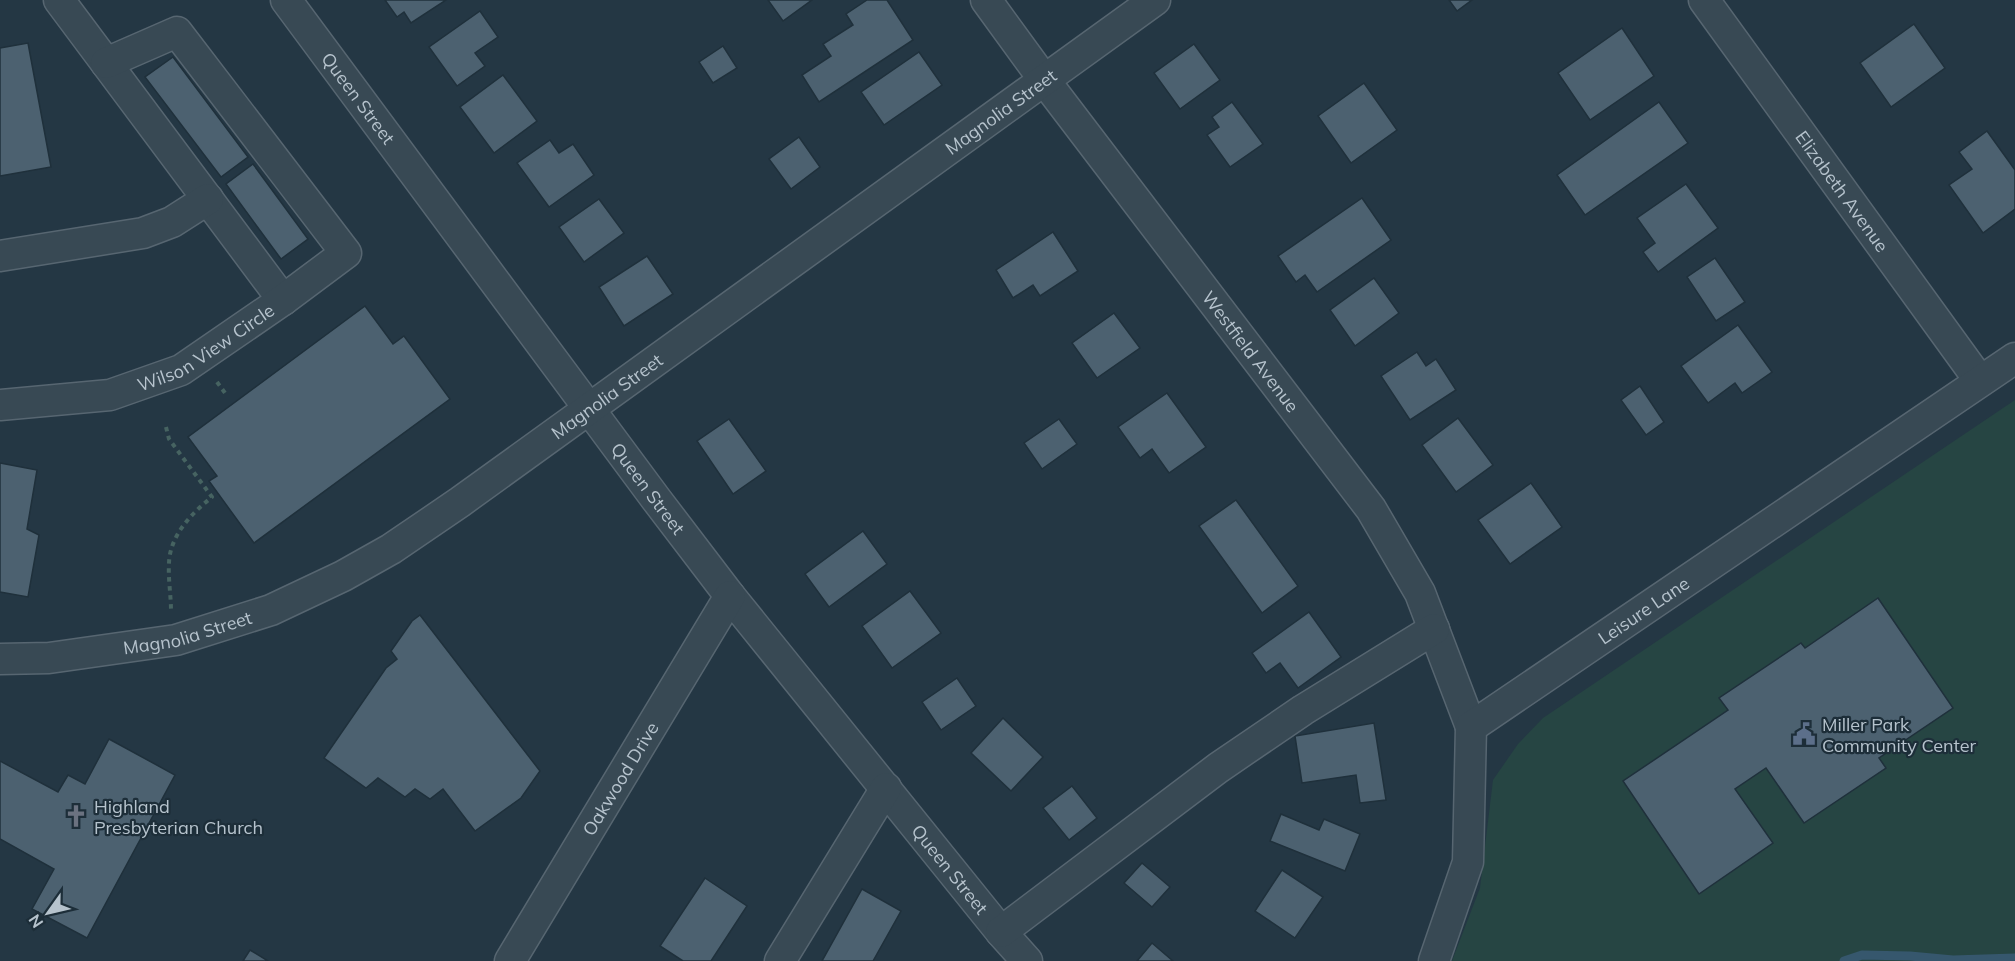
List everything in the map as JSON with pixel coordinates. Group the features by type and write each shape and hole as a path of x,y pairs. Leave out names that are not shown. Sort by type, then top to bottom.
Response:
{"street":[{"name":"Wilson View Circle","path":"0,405 110,394 181,370 283,300 59,0"},
{"name":"Queen Street","path":"286,0 730,596 886,788 1011,951"},
{"name":"Westfield Avenue","path":"986,0 1045,81 1371,509 1420,593 1471,727"},
{"name":"Magnolia Street","path":"0,659 49,658 176,640 271,610 343,576 391,549 590,409 1155,0"},
{"name":"Elizabeth Avenue","path":"1704,0 1980,381"},
{"path":"106,63 177,32 346,253 283,300"},
{"path":"0,256 143,233 172,222 208,199"},
{"name":"Leisure Lane","path":"1471,727 2015,358"},
{"name":"Oakwood Drive","path":"510,961 730,596"},
{"path":"1011,951 1218,768 1303,710 1434,629"},
{"path":"1434,961 1468,862 1471,727"},
{"path":"780,961 886,788"}],"path":[{"path":"166,427 169,439 213,497 194,512 180,531 172,551 169,561 171,612"}],"green space":[{"path":"2015,400 2015,961 1452,961 1480,888 1493,780 1518,744 1543,718"}],"building":[{"path":"385,0 446,0 411,23 404,12 397,17"},
{"path":"768,0 812,0 783,21"},
{"path":"867,0 887,0 913,40 819,102 802,75 831,56 823,44 853,25 846,14"},
{"path":"1449,0 1472,0 1457,11"},
{"path":"480,11 498,37 475,53 485,66 457,86 429,47"},
{"path":"1914,24 1945,68 1891,107 1860,63"},
{"path":"1622,28 1654,76 1590,120 1558,73"},
{"path":"28,43 51,167 0,176 0,48"},
{"path":"1194,44 1220,80 1180,109 1154,73"},
{"path":"723,46 737,68 713,83 699,62"},
{"path":"919,52 942,85 884,125 861,92"},
{"path":"173,57 248,157 221,177 145,77"},
{"path":"503,75 537,121 494,153 460,107"},
{"path":"1364,83 1397,130 1351,163 1318,116"},
{"path":"1232,102 1263,144 1230,167 1207,135 1219,127 1212,117"},
{"path":"1659,102 1688,143 1585,215 1557,175"},
{"path":"1987,131 2015,170 2015,209 1983,233 1949,185 1972,169 1959,152"},
{"path":"799,137 820,167 791,189 769,159"},
{"path":"550,140 559,153 573,144 594,175 549,207 517,163"},
{"path":"253,164 308,239 281,259 226,184"},
{"path":"1686,184 1718,228 1658,272 1643,252 1655,243 1637,218"},
{"path":"1362,198 1391,240 1317,292 1305,275 1296,282 1278,256"},
{"path":"599,199 624,233 584,262 559,227"},
{"path":"1053,232 1078,271 1040,296 1033,285 1013,298 996,270"},
{"path":"647,256 673,294 624,326 599,287"},
{"path":"1715,258 1745,302 1716,321 1687,277"},
{"path":"1374,278 1399,313 1355,346 1330,310"},
{"path":"365,306 393,344 404,336 450,399 254,543 209,481 217,476 188,437"},
{"path":"1114,313 1140,348 1097,378 1072,343"},
{"path":"1738,325 1772,372 1742,393 1735,383 1708,403 1681,366"},
{"path":"1417,352 1426,366 1436,359 1456,390 1410,420 1381,376"},
{"path":"1640,386 1664,422 1646,435 1621,400"},
{"path":"1167,393 1206,447 1169,473 1152,449 1140,458 1118,427"},
{"path":"1458,418 1493,465 1456,492 1422,445"},
{"path":"729,419 766,471 733,494 697,441"},
{"path":"1059,419 1077,444 1042,469 1024,443"},
{"path":"0,463 37,470 27,529 39,535 28,597 0,592"},
{"path":"1531,483 1562,527 1510,564 1478,520"},
{"path":"1236,500 1298,586 1262,613 1199,526"},
{"path":"863,531 887,564 829,607 805,574"},
{"path":"910,591 941,633 892,668 862,626"},
{"name":"Miller Park Community Center","path":"1878,598 1953,708 1879,758 1886,768 1804,823 1766,768 1735,789 1773,843 1699,894 1623,781 1728,710 1719,698 1801,643 1805,648"},
{"path":"1309,612 1341,657 1298,688 1280,663 1266,673 1252,653"},
{"path":"420,615 540,771 521,798 475,831 443,789 430,799 415,789 405,797 378,778 366,788 324,758 386,668 397,659 391,651 412,621"},
{"path":"957,678 976,706 941,730 922,702"},
{"path":"1003,718 1043,757 1011,791 971,753"},
{"path":"1374,723 1386,800 1360,803 1356,775 1302,783 1295,736"},
{"name":"Highland Presbyterian Church","path":"109,739 175,775 87,938 32,909 54,869 0,839 0,761 58,792 68,775 85,784"},
{"path":"1072,786 1097,818 1069,840 1043,808"},
{"path":"1281,814 1319,830 1324,819 1360,834 1345,871 1270,841"},
{"path":"1142,863 1170,887 1152,907 1124,883"},
{"path":"1282,870 1323,897 1295,938 1255,911"},
{"path":"705,878 747,906 711,961 683,961 660,946"},
{"path":"862,889 901,911 873,961 822,961"},
{"path":"1152,943 1173,961 1137,961"},
{"path":"250,950 268,961 243,961"}],"waterway":[{"path":"1844,961 1862,955 1953,960 2015,958"}],"place":[{"name":"Miller Park Community Center","path":"1804,734"},
{"name":"Highland Presbyterian Church","path":"76,816"}]}
